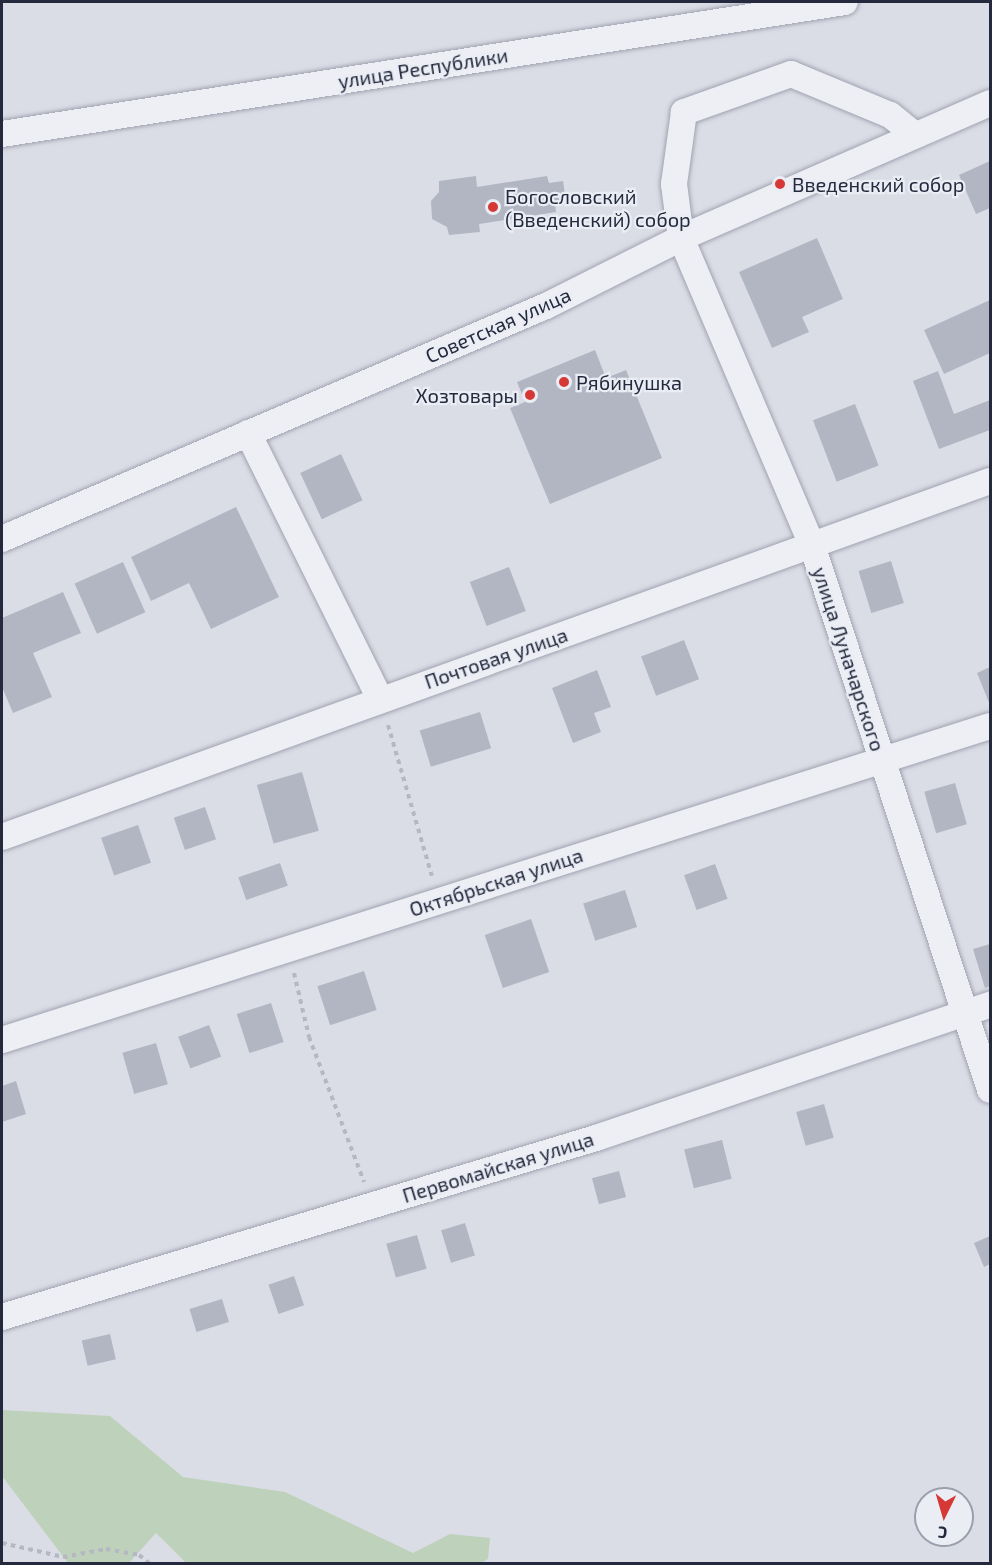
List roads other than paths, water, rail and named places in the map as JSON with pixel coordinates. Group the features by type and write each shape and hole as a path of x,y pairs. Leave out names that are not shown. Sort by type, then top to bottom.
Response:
{"street":[{"name":"улица Республики","path":"2,134 845,2"},
{"name":"улица Луначарского","path":"915,135 890,115 791,74 684,112 674,184 681,238 813,548 990,1090"},
{"name":"Советская улица","path":"2,539 546,306 681,238 990,103"},
{"path":"248,433 380,699"},
{"name":"Почтовая улица","path":"2,837 380,699 813,548 990,481"},
{"name":"Октябрьская улица","path":"2,1040 990,726"},
{"name":"Первомайская улица","path":"2,1317 596,1138 990,1005"}],"place":[{"name":"Введенский собор","path":"780,184"},
{"name":"Богословский (Введенский) собор","path":"493,207"},
{"name":"Рябинушка","path":"564,382"},
{"name":"Хозтовары","path":"530,395"}]}
